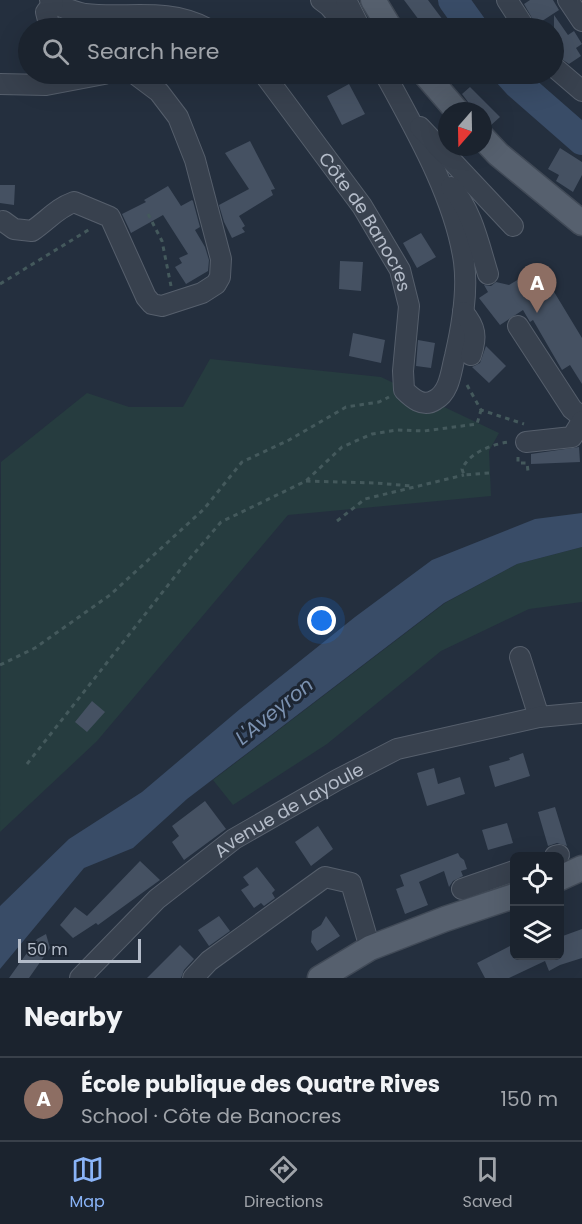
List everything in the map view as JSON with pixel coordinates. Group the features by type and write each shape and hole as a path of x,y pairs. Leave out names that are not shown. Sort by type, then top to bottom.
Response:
{"main road":[{"path":"373,0 384,18"},
{"path":"434,84 449,102"},
{"path":"492,148 582,223"},
{"path":"564,864 582,868"},
{"path":"320,978 370,948 510,897"}],"street":[{"path":"321,0 330,6 340,18"},
{"path":"346,0 355,18"},
{"path":"507,0 519,18"},
{"path":"568,0 582,21"},
{"path":"48,18 46,12 52,2 84,14 158,14 174,18"},
{"path":"564,76 582,91"},
{"path":"0,84 51,84"},
{"path":"3,221 14,229 32,231 61,206 74,202 110,217 146,297 152,304 162,306 177,302 201,294 216,284 221,259 195,160 178,117 159,92 148,84"},
{"name":"Côte de Banocres","path":"271,84 362,206 400,270 409,306 404,390"},
{"path":"390,84 411,122 451,209 464,261 463,312 447,389 435,401 425,403 413,400 404,390"},
{"path":"411,122 419,125 513,226"},
{"path":"438,179 447,183 457,193 472,222 488,274"},
{"path":"463,312 471,320 476,340 471,355"},
{"path":"518,326 579,412 572,437 525,433"},
{"path":"520,657 539,717"},
{"name":"Avenue de Layoule","path":"80,978 157,899 225,845 327,786 397,749 539,717 582,713"},
{"path":"462,889 510,874"},
{"path":"193,978 209,961 325,877 351,884 370,948"}],"path":[{"path":"148,214 162,241 169,280 177,302"},
{"path":"0,284 110,217"},
{"path":"0,665 36,648 110,595 204,509 242,462 289,440 346,407 379,402 404,390"},
{"path":"469,390 481,410 525,433"},
{"path":"27,764 180,570 221,522 306,481 342,447 372,434 397,430 424,431 477,424 481,410"},
{"path":"464,475 462,469 464,465 486,448 525,433"},
{"path":"518,461 518,464 527,463 528,471"},
{"path":"337,520 365,499 464,475 489,473"},
{"path":"306,481 417,486"}],"green space":[{"path":"210,359 381,377 499,433 489,451 491,496 288,515 97,741 0,832 1,462 87,393 129,407 183,407"},
{"path":"582,547 582,602 529,609 441,651 327,744 233,805 213,780 445,603 517,564"}],"water":[{"name":"L'Aveyron","path":"582,513 582,547 517,564 444,603 187,799 133,848 84,868 0,969 0,906 69,839 142,792 240,709 355,617 432,560 535,519"}],"building":[{"path":"404,0 428,0 442,18 418,18"},
{"path":"530,0 553,0 559,10 547,18 532,18 524,4"},
{"path":"564,29 568,35 574,31 582,44 576,48 581,56 569,64 564,61"},
{"path":"349,84 365,114 342,125 327,96"},
{"path":"470,87 485,102 468,102 462,94"},
{"path":"492,109 500,117 492,124"},
{"path":"250,141 275,189 271,190 273,195 239,216 245,226 242,228 245,232 232,238 219,205 249,189 225,153"},
{"path":"560,148 582,162 582,175 573,192 556,181 559,175 548,169"},
{"path":"0,185 15,185 14,205 0,203"},
{"path":"168,186 181,206 193,201 200,227 195,230 205,247 209,260 208,271 186,284 175,267 182,263 179,258 188,254 163,215 131,233 122,214 146,202 144,200"},
{"path":"421,233 436,257 417,268 403,243"},
{"path":"340,261 363,262 361,291 339,289"},
{"path":"539,267 582,338 582,384 570,365 562,370 533,320 530,322 523,310 500,325 479,298 488,292 484,285 491,286 496,282 509,285"},
{"path":"353,333 385,340 381,363 349,356"},
{"path":"418,340 435,343 431,368 416,366"},
{"path":"486,346 506,366 489,383 472,367 480,363"},
{"path":"579,447 580,462 531,464 531,454"},
{"path":"92,701 105,712 87,732 75,722"},
{"path":"523,753 530,776 495,787 489,766 510,760 509,758"},
{"path":"434,768 438,784 460,777 465,794 427,806 417,773"},
{"path":"205,801 226,829 184,860 172,842 179,836 172,826"},
{"path":"555,807 567,846 557,843 548,846 538,812"},
{"path":"507,823 513,843 488,850 482,830"},
{"path":"318,826 333,849 311,866 295,842"},
{"path":"458,853 467,869 461,871 463,876 453,881 449,887 444,871 419,882 428,905 405,914 396,889 404,886 400,875"},
{"path":"140,861 160,880 98,925 96,923 73,938 60,925 75,907 87,916"},
{"path":"257,867 275,890 272,893 275,898 264,906 261,903 254,908 241,890 249,885 243,877"},
{"path":"219,916 230,931 209,946 198,930"},
{"path":"326,916 340,936 317,951 311,942 312,931 321,925"},
{"path":"582,929 582,958 549,971 545,961 509,978 485,978 477,963 510,946 510,960 564,960 564,936"},
{"path":"46,934 50,948 29,978 9,978 37,939"},
{"path":"180,945 194,959 184,970 181,978 147,978"}],"waterway":[{"path":"453,0 466,18"},
{"path":"518,84 582,140"}],"place":[{"name":"École publique des Quatre Rives","path":"537,313"}]}
